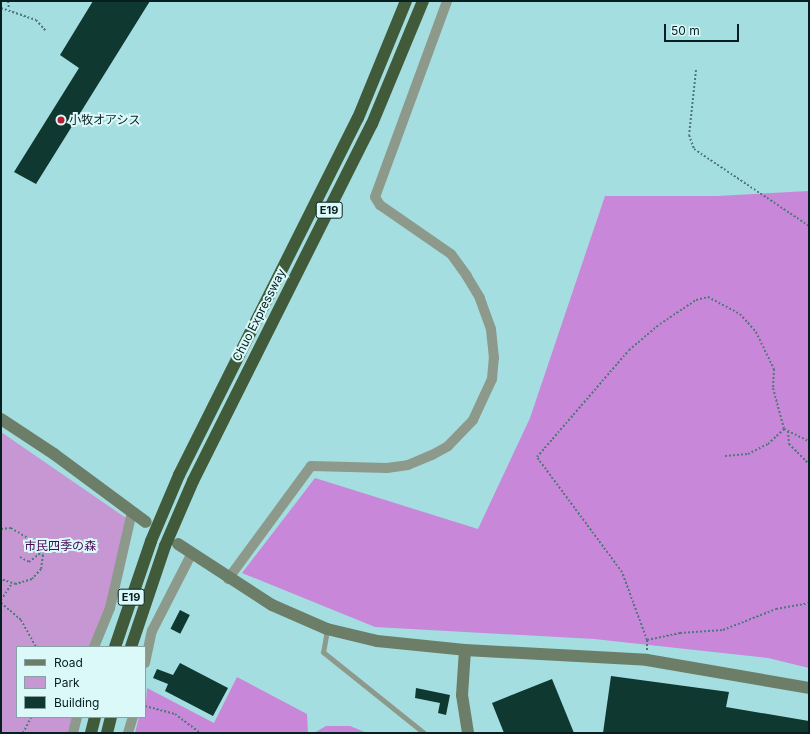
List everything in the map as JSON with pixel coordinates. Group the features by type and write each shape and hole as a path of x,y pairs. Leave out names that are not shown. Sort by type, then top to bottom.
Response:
{"highway":[{"name":"Chuo Expressway","path":"115,646 151,541 179,475 358,118 406,1"},
{"name":"Chuo Expressway","path":"131,646 165,546 192,481 372,124 423,1"},
{"path":"91,733 95,718"},
{"path":"107,733 111,718"}],"street":[{"path":"228,579 312,466 387,468 408,465 432,455 448,446 473,420 492,379 494,358 491,329 480,298 467,276 451,254 380,205 375,197 447,1"},
{"path":"1,419 54,454 146,522"},
{"path":"94,646 110,608 132,512"},
{"path":"178,544 228,579 272,605 327,629 376,641 465,650 647,660 809,688"},
{"path":"146,659 152,631 192,553"},
{"path":"465,650 462,695 468,733"},
{"path":"74,733 77,718"},
{"path":"128,733 133,718"}],"lane":[{"path":"327,629 323,652 424,733"}],"path":[{"path":"8,1 9,10"},
{"path":"1,8 36,20 46,30"},
{"path":"696,70 689,136 694,149 809,226"},
{"path":"647,660 647,640 622,572 536,457 629,350 660,324 696,300 708,297 740,314 763,342 774,368 773,388 784,429 809,441"},
{"path":"725,456 748,454 768,444 784,429"},
{"path":"788,431 789,444 809,464"},
{"path":"1,529 10,528 38,545 42,552 41,569 32,579 12,583 1,579"},
{"path":"20,557 26,562 42,552"},
{"path":"1,600 12,583"},
{"path":"1,603 21,620 35,646"},
{"path":"647,640 680,633 723,630 776,609 809,603"},
{"path":"146,706 175,714 200,733"},
{"path":"23,733 30,718"}],"green space":[{"name":"市民四季の森","path":"1,432 126,518 108,604 91,646 16,646 16,718 74,718 70,733 1,733"}],"shaded area":[{"path":"809,191 809,668 768,658 594,639 375,627 242,573 315,478 478,529 530,418 605,196 717,196"},
{"path":"237,677 307,714 308,733 135,733 139,718 146,718 147,688 214,723"},
{"path":"326,726 350,726 367,733 314,733"}],"building":[{"name":"小牧オアシス","path":"93,1 150,1 36,184 14,172 79,68 60,55"},
{"path":"180,610 190,615 180,634 170,629"},
{"path":"180,663 228,688 213,716 165,691 168,684 153,678 157,669 173,675"},
{"path":"611,676 729,692 726,707 809,721 809,733 603,733"},
{"path":"552,679 574,733 504,733 492,703"},
{"path":"416,688 450,695 446,715 438,713 440,703 415,698"}],"place":[{"name":"小牧オアシス","path":"61,120"}]}
